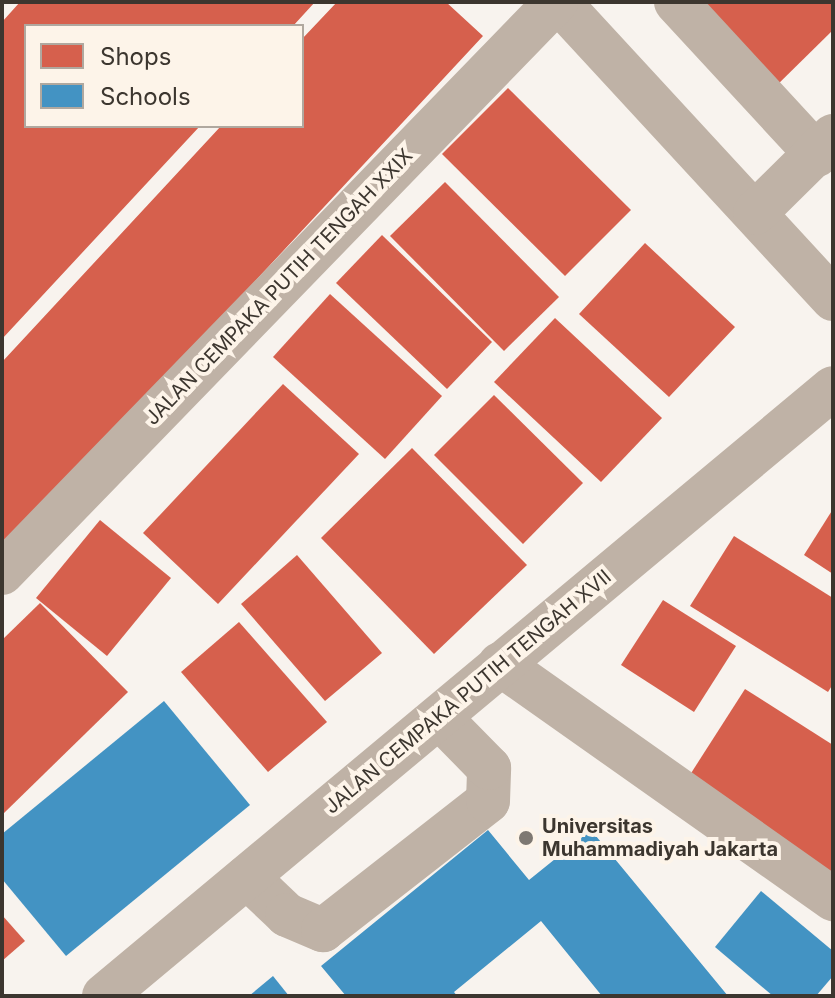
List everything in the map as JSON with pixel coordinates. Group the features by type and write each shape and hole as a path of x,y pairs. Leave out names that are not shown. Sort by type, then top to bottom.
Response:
{"street":[{"path":"558,2 833,299"},
{"name":"JALAN CEMPAKA PUTIH TENGAH XXIX","path":"2,573 558,2"},
{"path":"676,2 825,146 755,213"},
{"name":"JALAN CEMPAKA PUTIH TENGAH XVII","path":"104,996 833,388"},
{"path":"500,664 833,899"},
{"path":"247,877 287,915 323,930 488,801 489,768 439,717"}],"building: Shops":[{"path":"20,2 315,2 295,24 24,24 24,128 198,128 2,339 2,22"},
{"path":"337,2 446,2 483,36 6,549 2,545 2,362 219,128 304,128 304,37"},
{"path":"681,2 833,2 833,30 770,92"},
{"path":"508,88 631,210 565,276 442,154"},
{"path":"445,182 559,297 504,351 390,236"},
{"path":"382,235 492,342 447,389 336,283"},
{"path":"645,243 735,327 669,397 579,314"},
{"path":"330,294 442,396 385,459 273,357"},
{"path":"555,318 662,418 601,482 494,382"},
{"path":"283,384 359,454 218,604 143,533"},
{"path":"494,395 583,483 523,544 434,455"},
{"path":"412,448 527,565 434,654 321,538"},
{"path":"833,509 833,574 804,555"},
{"path":"100,520 171,578 107,656 36,598"},
{"path":"734,536 833,598 833,684 828,692 690,606"},
{"path":"297,555 382,653 325,701 241,604"},
{"path":"663,600 736,646 694,712 621,665"},
{"path":"40,603 128,692 2,815 2,640"},
{"path":"239,622 327,722 268,772 181,672"},
{"path":"745,689 833,745 833,874 686,781"},
{"path":"2,915 25,941 2,961"}],"building: Schools":[{"path":"164,701 250,805 66,956 2,879 2,834"},
{"path":"488,830 529,880 591,830 728,996 602,996 541,921 454,992 457,996 346,996 321,966"},
{"path":"761,891 833,951 833,976 816,996 773,996 715,947"},
{"path":"273,976 289,996 249,996"}],"place":[{"name":"Universitas Muhammadiyah Jakarta","path":"526,838"}]}
